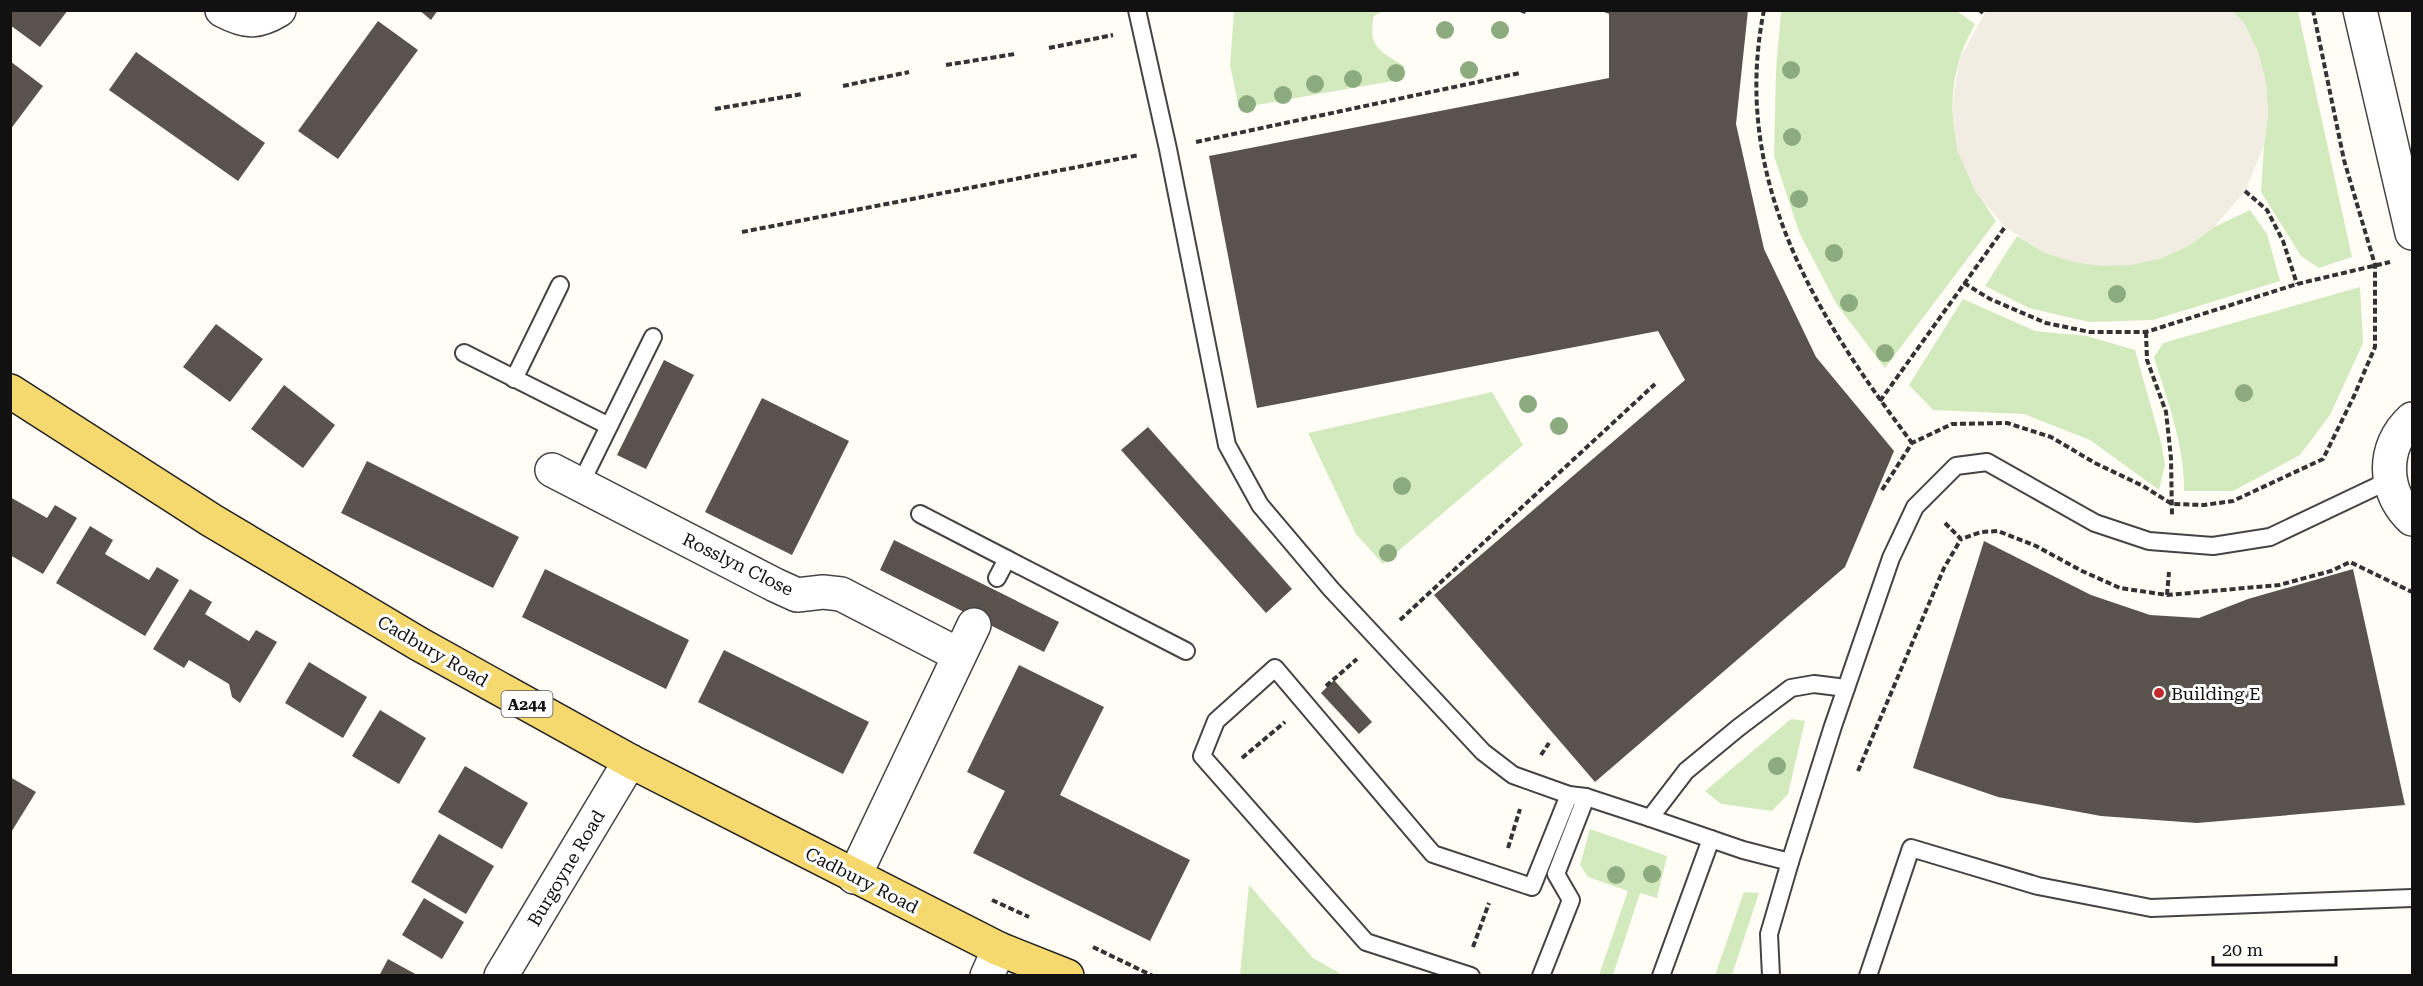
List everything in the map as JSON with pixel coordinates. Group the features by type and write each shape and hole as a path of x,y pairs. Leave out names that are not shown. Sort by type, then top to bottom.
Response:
{"main road":[{"name":"Cadbury Road","path":"10,391 211,520 419,644 630,761 854,876 993,962 1067,975"}],"street":[{"path":"222,10 241,20 264,20 279,10"},
{"path":"2360,10 2405,247"},
{"path":"2412,419 2395,442 2390,460 2390,480 2395,496 2403,511 2412,519"},
{"name":"Rosslyn Close","path":"566,477 797,595 823,591 842,594 959,655"},
{"path":"854,876 974,625"},
{"name":"Burgoyne Road","path":"501,975 630,761"}],"lane":[{"path":"1137,10 1168,148 1227,445 1260,505 1331,590 1483,753 1513,775 1743,850 1790,862"},
{"path":"514,379 560,285"},
{"path":"566,477 609,426 653,337"},
{"path":"464,353 609,426"},
{"path":"1771,975 1769,934 1846,688 1891,558 1915,507 1956,466 1987,462 2095,523 2149,541 2213,546 2270,537 2390,480"},
{"path":"920,514 1186,651"},
{"path":"998,578 1007,560"},
{"path":"1471,975 1366,942 1202,756 1216,721 1275,668 1433,854 1532,887 1577,796"},
{"path":"1650,818 1686,771 1791,688 1814,684 1846,688"},
{"path":"1541,975 1571,900 1556,874 1577,796"},
{"path":"1661,975 1711,839"},
{"path":"1868,975 1911,848 2038,886 2151,908 2412,898"}],"path":[{"path":"1520,10 1528,13"},
{"path":"1764,10 1760,33 1756,98 1764,166 1784,236 1817,304 1880,401 1912,443"},
{"path":"1882,490 1912,443 1952,424 2007,423 2051,437 2172,504 2204,505 2233,501 2323,459 2375,347 2375,265 2344,160 2313,10"},
{"path":"1049,48 1122,33"},
{"path":"945,65 1015,54"},
{"path":"843,86 909,72"},
{"path":"742,231 1062,171 1520,73"},
{"path":"715,109 802,94"},
{"path":"2245,191 2266,210 2283,241 2297,284"},
{"path":"1880,401 2005,227"},
{"path":"1965,283 1990,299 2046,323 2090,333 2146,332 2297,284 2375,265 2405,247"},
{"path":"2146,332 2147,360 2166,412 2171,458 2172,525"},
{"path":"1220,777 1378,639 1655,384"},
{"path":"1858,771 1944,568 1961,539"},
{"path":"2167,595 2169,567"},
{"path":"989,898 1032,919"},
{"path":"1087,944 1153,975"}],"green space":[{"path":"1234,11 1383,11 1374,16 1372,35 1382,52 1404,66 1404,79 1239,108 1230,65"},
{"path":"1781,11 1957,11 1975,24 1961,54 1955,80 1954,123 1957,144 1964,164 1983,202 1996,221 1885,368 1837,305 1799,232 1774,156 1776,70"},
{"path":"2232,11 2298,11 2352,257 2319,268 2301,256 2261,192 2268,114 2266,82 2258,52 2244,23"},
{"path":"2250,210 2267,234 2280,281 2153,320 2089,322 2029,308 1985,286 2017,236 2045,253 2159,259 2188,246 2214,227"},
{"path":"2360,287 2363,343 2330,415 2300,455 2233,491 2184,491 2182,457 2154,357 2163,343"},
{"path":"1963,299 2035,331 2087,336 2135,350 2161,442 2165,465 2159,490 2090,440 2024,414 1933,410 1909,385"},
{"path":"1492,392 1523,445 1383,564 1356,534 1308,433"},
{"path":"1791,719 1805,721 1788,794 1772,811 1721,804 1705,791"},
{"path":"1590,829 1667,856 1657,898 1640,893 1613,975 1599,975 1628,891 1588,877 1580,865"},
{"path":"1249,885 1313,958 1343,975 1240,975"},
{"path":"1744,892 1759,893 1732,975 1715,975"}],"shaded area":[{"path":"2232,10 2244,23 2258,52 2266,82 2268,114 2264,145 2245,191 2214,227 2188,246 2159,259 2131,265 2102,266 2073,262 2045,253 2005,227 1976,193 1957,150 1952,107 1960,58 1986,11"}],"building":[{"path":"10,10 68,10 40,47 10,25"},
{"path":"419,10 438,10 431,20"},
{"path":"1599,10 1748,10 1736,124 1764,249 1816,357 1894,451 1845,567 1595,782 1434,595 1685,380 1658,331 1257,408 1209,156 1609,78 1609,14"},
{"path":"378,21 418,50 338,159 298,131"},
{"path":"136,52 265,143 238,181 109,90"},
{"path":"10,61 43,86 10,130"},
{"path":"216,324 263,359 230,402 183,367"},
{"path":"664,360 694,375 646,469 617,455"},
{"path":"284,385 335,425 303,468 251,429"},
{"path":"762,398 849,441 792,555 705,512"},
{"path":"1148,427 1292,589 1266,613 1121,450"},
{"path":"367,461 519,537 493,588 341,513"},
{"path":"10,497 47,518 55,505 77,518 43,574 10,555"},
{"path":"90,526 113,540 105,554 149,580 157,567 179,580 145,636 56,583"},
{"path":"894,540 1059,622 1044,652 880,570"},
{"name":"Building E","path":"1984,541 2091,595 2150,615 2199,618 2248,599 2353,569 2405,805 2197,823 2101,816 1998,797 1913,768"},
{"path":"545,569 689,640 666,689 522,617"},
{"path":"190,589 212,602 205,614 249,641 256,630 277,642 240,703 232,697 229,684 189,660 184,668 153,649"},
{"path":"724,650 869,722 843,774 698,702"},
{"path":"309,662 367,697 343,738 285,703"},
{"path":"1019,665 1104,707 1060,795 1190,860 1150,941 973,853 1005,791 967,772"},
{"path":"1334,680 1372,722 1359,734 1321,693"},
{"path":"380,710 426,738 399,784 352,756"},
{"path":"465,766 528,803 502,849 438,812"},
{"path":"10,777 36,792 10,834"},
{"path":"439,834 494,866 466,914 411,882"},
{"path":"424,898 464,922 442,959 402,935"},
{"path":"388,959 419,976 379,976"}],"place":[{"name":"Building E","path":"2159,693"}]}
